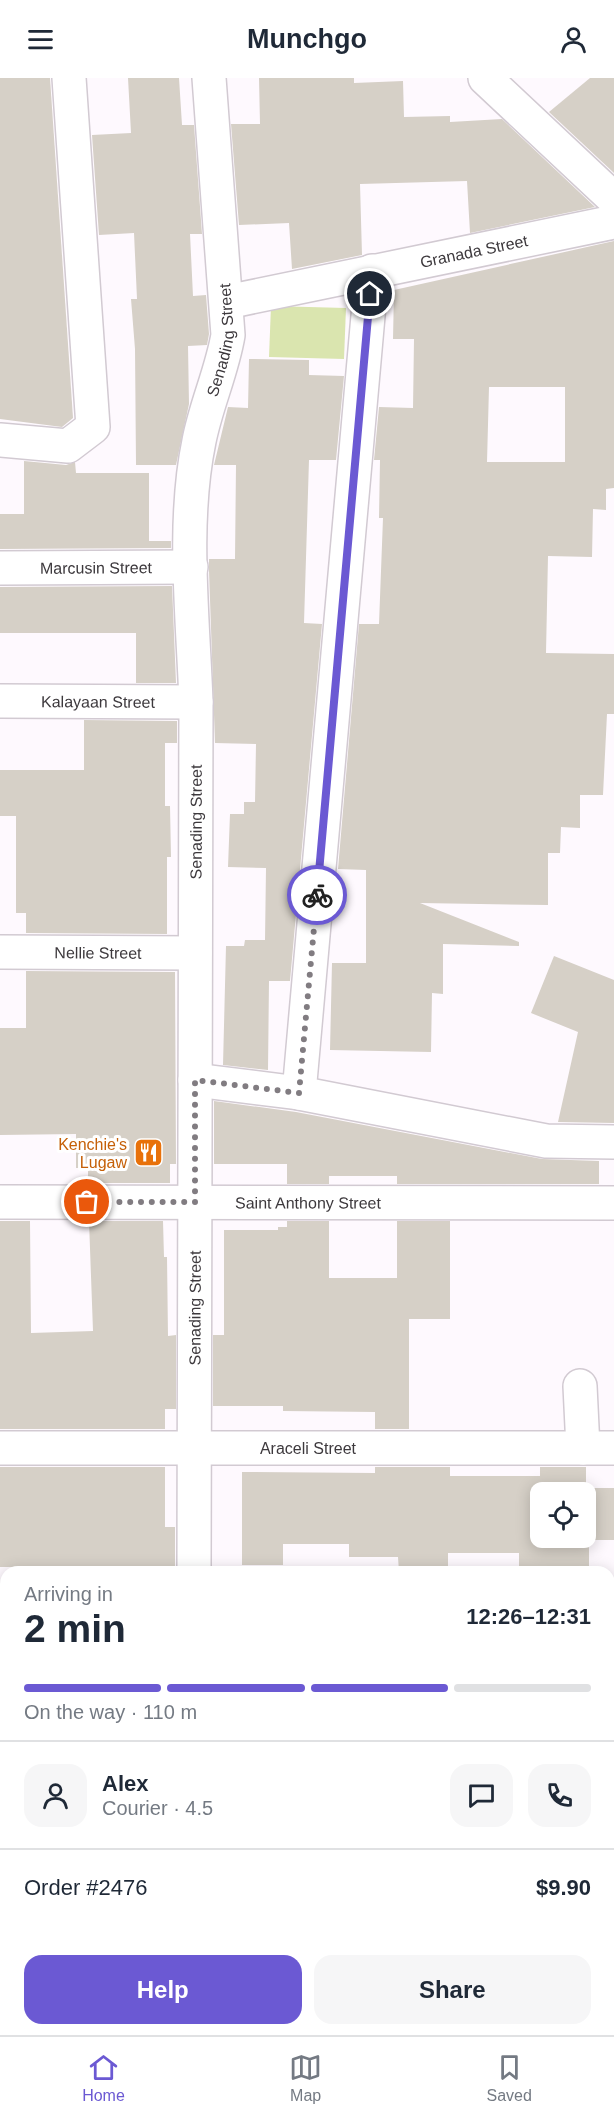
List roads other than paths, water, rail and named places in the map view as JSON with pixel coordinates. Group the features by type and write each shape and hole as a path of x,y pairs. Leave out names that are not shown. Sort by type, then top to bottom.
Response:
{"street":[{"path":"0,440 68,446 93,427 69,78"},
{"name":"Senading Street","path":"194,1566 196,702 191,567 193,488 199,440 223,366 228,335 209,78"},
{"path":"485,78 614,199"},
{"name":"Granada Street","path":"227,302 614,222"},
{"path":"299,1093 372,271"},
{"name":"Marcusin Street","path":"0,568 191,567"},
{"name":"Kalayaan Street","path":"0,701 196,702"},
{"name":"Nellie Street","path":"0,952 195,952"},
{"path":"195,1080 299,1093 546,1142 614,1142"},
{"name":"Saint Anthony Street","path":"0,1202 614,1203"},
{"path":"580,1386 598,1448"},
{"name":"Araceli Street","path":"0,1448 598,1448"}],"place":[{"name":"Kenchie's Lugaw","path":"148,1153"}]}
